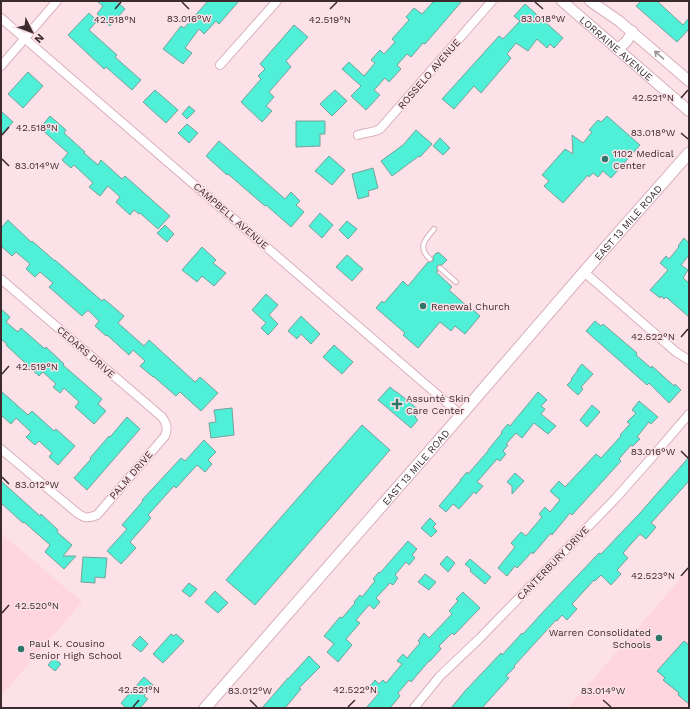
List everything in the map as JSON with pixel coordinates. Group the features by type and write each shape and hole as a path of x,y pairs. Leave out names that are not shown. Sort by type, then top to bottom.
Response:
{"main road":[{"name":"EAST 13 MILE ROAD","path":"205,708 689,153"}],"street":[{"path":"1,66 57,1"},
{"path":"220,65 277,1"},
{"name":"ROSSELO AVENUE","path":"358,135 376,132 380,129 492,1"},
{"name":"LORRAINE AVENUE","path":"562,1 689,111"},
{"name":"LORRAINE AVENUE","path":"590,1 612,15 632,31 689,81"},
{"name":"CAMPBELL AVENUE","path":"1,18 461,415"},
{"path":"617,49 627,42 632,31"},
{"path":"584,272 676,352 689,360"},
{"name":"CEDARS DRIVE","path":"1,279 162,417 167,426"},
{"name":"CANTERBURY DRIVE","path":"414,708 440,676 480,638 616,498 689,414"},
{"name":"PALM DRIVE","path":"1,448 76,512 89,518 97,514 164,436 167,431 167,426"}],"lane":[{"path":"430,259 424,253 423,244 434,229"},
{"path":"440,268 456,282"}],"shaded area":[{"name":"Paul K. Cousino Senior High School","path":"1,533 82,602 1,696"},
{"name":"Warren Consolidated Schools","path":"689,569 689,708 568,708"}],"building":[{"path":"97,1 116,1 125,9 110,26 97,14 103,6"},
{"path":"208,1 239,1 219,24 216,21 204,34 199,29 185,48 192,53 183,64 163,49 181,26 184,28"},
{"path":"434,1 462,1 425,44 423,43 411,57 407,54 397,65 401,69 389,82 385,78 374,90 380,95 366,110 351,96 361,86 342,69 349,62 364,76 375,63 371,60 380,50 384,54 395,42 392,39 409,20 406,17 414,8 422,14"},
{"path":"641,1 657,1 683,25 689,18 689,29 677,42 636,6"},
{"path":"525,4 563,38 554,48 550,44 547,48 537,39 528,51 516,43 507,54 511,58 481,93 474,86 454,109 442,99 499,36 503,39 520,21 514,16"},
{"path":"89,13 97,21 89,30 117,55 115,57 141,80 132,90 106,67 104,69 68,35"},
{"path":"294,25 308,37 286,61 291,67 269,92 274,97 266,106 272,111 262,122 241,102 261,79 258,76 265,69 260,64"},
{"path":"28,72 43,86 23,108 8,94"},
{"path":"155,90 178,110 166,123 143,102"},
{"path":"335,90 347,101 332,116 320,104"},
{"path":"189,106 195,111 187,119 182,114"},
{"path":"1,111 13,122 1,135"},
{"path":"50,116 66,130 64,133 98,165 101,160 122,179 125,176 170,216 158,229 140,213 139,214 134,210 130,215 116,202 120,197 108,186 100,196 89,187 93,183 74,165 71,168 62,160 68,153 40,128"},
{"name":"1102 Medical Center","path":"607,116 640,145 611,178 603,171 598,177 593,173 589,177 588,175 563,203 544,186 549,181 542,175 565,149 573,154 572,135 583,143 592,132 589,130 598,120 601,122"},
{"path":"296,121 325,121 325,134 320,134 320,146 296,147"},
{"path":"187,124 198,133 189,143 178,133"},
{"path":"416,130 432,144 420,157 419,156 392,176 381,161 403,145"},
{"path":"440,138 450,148 443,155 433,146"},
{"path":"219,141 285,199 291,192 300,201 296,205 304,212 291,227 206,156"},
{"path":"329,156 345,170 332,185 315,171"},
{"path":"373,168 378,188 368,191 369,196 358,199 352,174"},
{"path":"320,213 333,225 322,238 309,226"},
{"path":"8,220 31,242 32,241 55,260 102,301 104,299 124,316 118,323 144,346 149,340 195,382 200,377 218,393 201,411 180,392 176,396 140,366 145,361 133,350 129,355 95,326 99,321 88,310 82,316 49,287 53,283 40,272 35,277 26,269 30,264 16,252 12,256 1,246 1,228"},
{"path":"347,221 357,229 348,239 339,230"},
{"path":"165,225 174,234 167,242 157,233"},
{"path":"684,238 689,243 689,255 681,265 688,270 683,278 689,283 689,317 666,297 664,299 661,296 660,298 650,290 668,270 660,263 666,256 669,259"},
{"path":"202,247 216,260 213,263 226,273 214,286 202,276 197,282 182,270"},
{"name":"Renewal Church","path":"438,252 447,260 442,265 437,266 438,271 436,272 452,287 449,290 480,316 465,334 455,326 451,331 440,322 418,348 403,335 405,333 376,308 382,301 384,303 403,281 408,286 428,262 433,261 433,257"},
{"path":"347,255 363,269 352,281 336,267"},
{"path":"266,294 278,305 269,315 278,324 268,335 261,328 266,323 252,310"},
{"path":"1,309 10,317 6,322 18,332 21,328 45,349 46,347 64,364 63,365 102,399 98,404 106,411 94,424 75,407 79,402 64,388 60,393 53,387 56,384 43,372 39,376 1,339"},
{"path":"301,316 320,334 311,344 301,334 297,339 288,331"},
{"path":"595,321 601,326 603,324 637,353 636,355 651,368 652,366 674,386 675,384 681,390 669,403 649,383 647,385 586,331"},
{"path":"334,345 353,362 342,374 323,357"},
{"path":"582,364 593,374 581,387 583,389 578,395 567,385"},
{"name":"Assunté Skin Care Center","path":"390,387 420,411 415,417 418,420 411,428 378,400"},
{"path":"1,391 28,415 32,411 54,431 56,429 75,446 58,465 49,457 52,453 39,441 35,445 26,437 31,432 16,418 11,424 1,415"},
{"path":"538,392 547,400 541,406 545,409 541,414 556,426 548,434 534,423 522,438 516,433 506,444 508,445 503,451 506,454 500,461 497,459 477,482 483,486 476,494 474,492 459,509 453,504 446,512 439,506 467,472 468,474 488,451 502,433 501,432 508,424 510,426"},
{"path":"639,401 658,417 651,424 649,422 637,437 640,439 633,446 631,445 619,459 621,461 572,515 570,513 552,535 551,533 533,554 532,552 517,568 515,566 507,576 498,568 515,547 511,543 521,532 526,536 542,517 539,514 545,507 550,512 560,500 550,491 559,481 565,487 596,454 601,458 630,424 627,422 636,413 632,410"},
{"path":"592,405 600,412 587,427 580,420"},
{"path":"232,408 234,435 211,438 209,423 216,422 214,410"},
{"path":"127,417 140,429 87,490 74,478"},
{"path":"362,425 390,450 255,605 226,580"},
{"path":"204,440 216,452 208,460 212,464 205,472 197,465 176,488 174,486 148,515 151,518 130,542 136,548 121,564 107,551 127,529 122,525 143,501 142,500 181,458 185,461"},
{"path":"689,457 689,481 651,523 656,527 646,539 640,534 623,553 628,558 617,570 621,574 611,585 601,575 595,581 594,580 572,604 577,609 567,620 562,615 557,621 556,620 514,666 515,667 506,676 509,678 482,708 451,708 501,653 502,655 599,553 601,554 640,513"},
{"path":"515,473 524,481 512,494 512,486 507,482"},
{"path":"1,481 40,516 41,514 58,530 57,532 72,545 63,556 76,556 64,569 45,552 50,545 1,503"},
{"path":"430,518 436,524 433,527 437,531 431,537 421,528"},
{"path":"408,541 417,549 412,555 415,558 409,565 406,562 395,575 398,578 393,585 390,583 376,598 380,602 374,609 369,605 356,620 360,623 346,639 352,645 338,662 327,652 334,644 324,636 340,617 342,618 360,595 362,597 375,581 373,579"},
{"path":"447,556 455,563 448,572 440,564"},
{"path":"83,557 107,558 105,578 95,577 95,583 81,582"},
{"path":"470,559 491,577 485,584 470,571 471,569 465,564"},
{"path":"425,574 436,582 429,590 418,582"},
{"path":"189,583 197,589 190,597 182,591"},
{"path":"215,591 228,603 218,613 205,602"},
{"path":"463,592 480,608 454,635 452,633 439,646 441,649 411,682 409,680 398,693 400,696 390,708 366,708 379,693 370,686 375,680 379,684 383,680 386,683 402,664 397,661 403,654 407,658 420,643 418,641 424,633 429,638 452,614 449,611 458,601 456,599"},
{"path":"171,634 174,636 176,634 184,641 163,663 153,654"},
{"path":"140,636 148,644 141,652 132,645"},
{"path":"684,641 689,645 689,704 678,695 679,693 663,680 665,678 657,671"},
{"path":"309,656 320,667 299,688 301,689 285,708 262,708 288,678"},
{"path":"54,658 61,664 55,671 48,665"},
{"path":"144,677 153,685 144,696 148,699 140,708 126,708 121,703"}],"place":[{"name":"1102 Medical Center","path":"605,159"},
{"name":"Renewal Church","path":"423,306"},
{"name":"Assunté Skin Care Center","path":"397,404"},
{"name":"Warren Consolidated Schools","path":"659,638"},
{"name":"Paul K. Cousino Senior High School","path":"21,649"}]}
